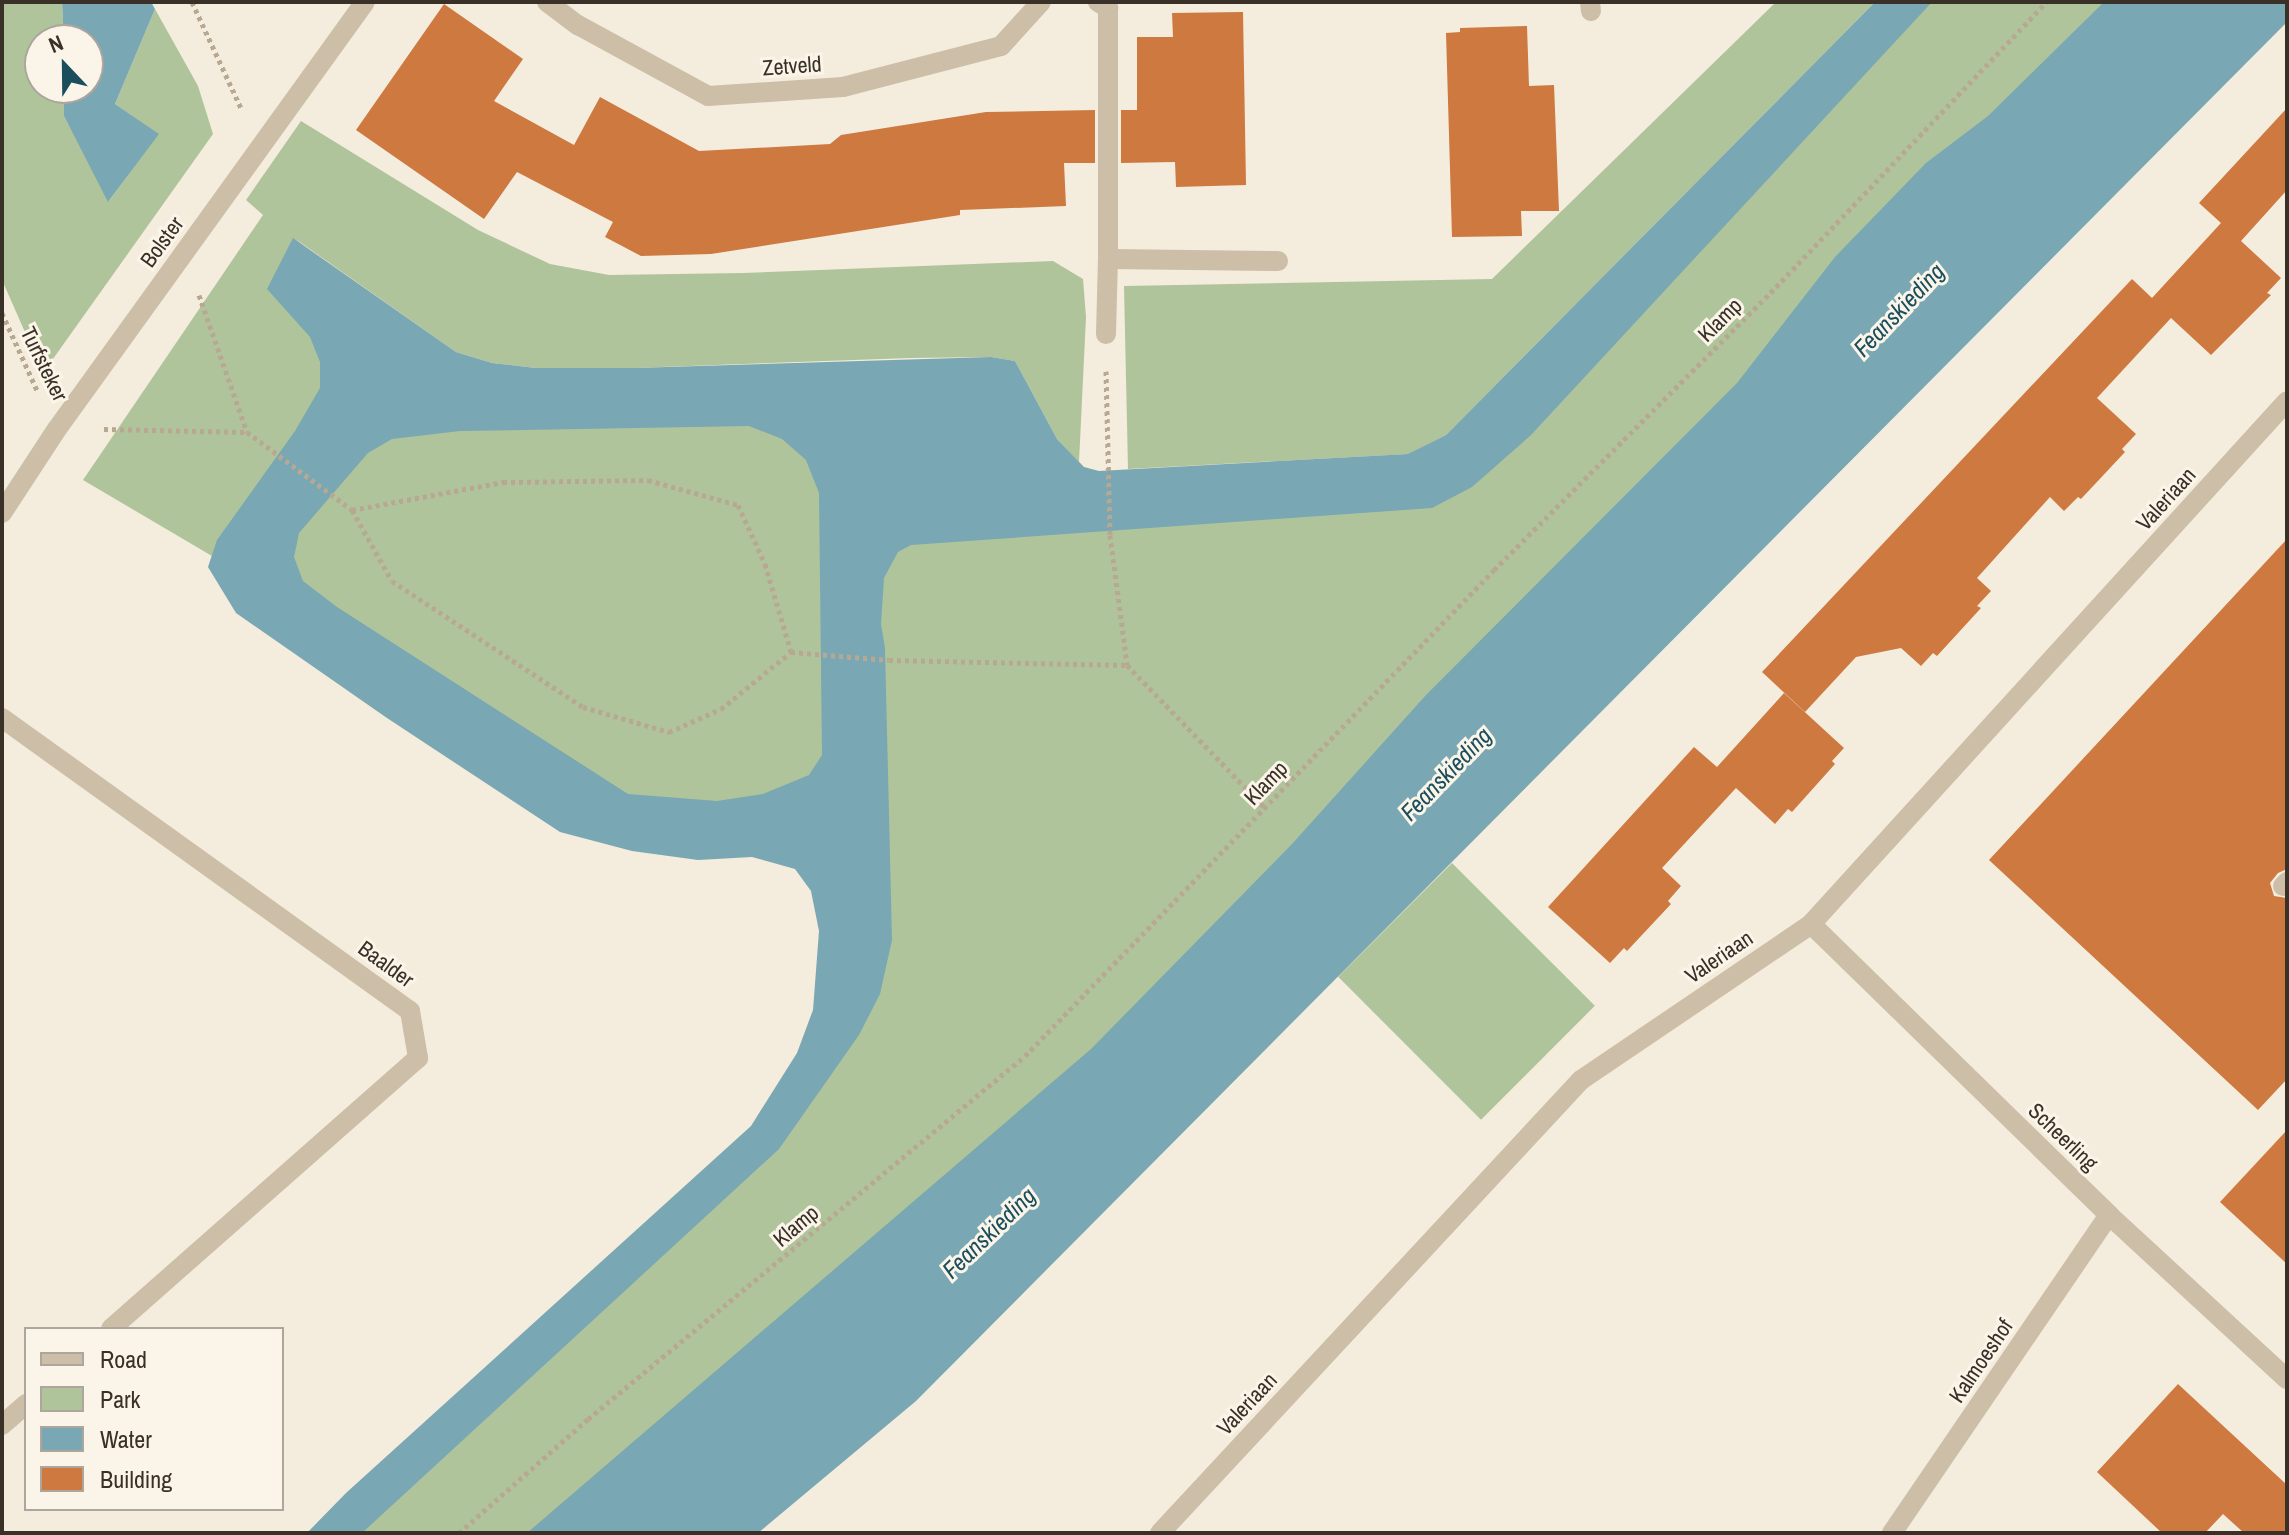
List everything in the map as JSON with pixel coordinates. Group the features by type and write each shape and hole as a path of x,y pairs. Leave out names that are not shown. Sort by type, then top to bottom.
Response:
{"street":[{"name":"Bolster","path":"2,513 57,429 365,2"},
{"name":"Zetveld","path":"547,2 578,25 708,96 843,87 1001,46 1041,2"},
{"path":"1098,2 1108,8 1106,334"},
{"path":"1108,259 1278,261"},
{"name":"Valeriaan","path":"1160,1533 1581,1080 1811,924 2287,401"},
{"name":"Baalder","path":"2,718 410,1011 413,1027 418,1058 113,1327"},
{"name":"Scheerling","path":"1811,924 2109,1215 2287,1379"},
{"name":"Kalmoeshof","path":"1892,1533 2109,1215"},
{"path":"2,1425 24,1406"}],"path":[{"path":"192,2 260,148"},
{"name":"Klamp","path":"459,1533 588,1419 1025,1056 1494,570 1776,287 2046,2"},
{"path":"184,253 247,432 352,510 392,581 583,707 669,732 721,709 791,652"},
{"name":"Turfsteker","path":"2,313 57,429"},
{"path":"1106,334 1110,535 1127,665 1265,808"},
{"path":"57,429 247,432"},
{"path":"352,510 517,482 648,480 738,505 765,564 791,652"},
{"path":"791,652 809,656 889,660 1127,665"}],"green space":[{"path":"2,2 62,2 63,24 24,24 24,104 64,104 64,116 109,201 158,134 115,104 155,9 198,86 213,134 43,373 2,280"},
{"path":"1776,2 1875,2 1446,435 1409,454 1128,469 1124,286 1492,279"},
{"path":"1896,2 2128,2 1090,1067 592,1533 342,1533 773,1133 851,992 839,835 674,830 216,550 212,556 83,480 263,215 246,200 301,121 478,230 550,264 609,275 1053,261 1083,279 1086,317 1079,462 1057,439 1015,361 991,357 910,358 634,368 536,368 492,363 456,352 294,238 461,372 804,387 1078,490 1432,473"},
{"path":"1452,863 1595,1006 1481,1120 1338,977"}],"water":[{"path":"62,2 151,2 155,9 115,104 159,134 108,202 64,116 64,104 104,104 104,24 63,24"},
{"path":"1875,2 1932,2 1531,435 1472,487 1432,508 911,545 898,552 884,578 881,624 885,648 892,940 880,994 859,1035 779,1149 362,1533 307,1533 346,1493 751,1126 797,1053 813,1010 819,931 811,891 795,869 752,857 698,860 632,851 560,832 387,718 236,613 208,567 217,540 295,431 320,388 320,362 310,337 267,289 293,238 456,352 492,363 536,368 634,368 991,357 1015,361 1057,439 1084,467 1099,471 1408,454 1446,435","holes":["749,426 782,439 806,460 819,493 822,755 809,775 763,794 717,801 628,794 337,607 303,581 294,557 299,533 368,453 392,439 460,431"]},
{"name":"Feanskieding","path":"2104,2 2287,2 2287,22 916,1401 758,1533 527,1533 1091,1049 1292,844 1426,695 1737,383 1835,257 1926,163 1988,116"}],"building":[{"path":"444,4 523,59 494,101 574,145 600,97 699,151 830,144 841,135 986,112 1095,110 1095,163 1064,163 1066,206 960,210 960,215 711,254 641,256 605,237 613,222 517,172 484,219 356,130"},
{"path":"1243,12 1246,185 1176,187 1175,162 1121,163 1121,110 1137,110 1137,37 1173,37 1172,13"},
{"path":"1527,26 1529,86 1554,85 1559,211 1521,211 1522,236 1452,237 1446,33 1460,32 1460,28"},
{"path":"2287,108 2287,190 2241,241 2281,278 2267,293 2271,295 2211,355 2171,318 2097,398 2136,434 2122,449 2125,452 2081,499 2078,497 2064,511 2050,497 1977,578 1991,591 1977,606 1981,608 1937,656 1933,653 1921,666 1901,648 1856,657 1805,712 1762,672 2132,279 2152,298 2221,223 2199,203"},
{"path":"2287,539 2287,869 2278,873 2270,883 2274,896 2287,898 2287,1079 2258,1110 1989,860"},
{"path":"1784,693 1844,748 1832,761 1835,764 1792,812 1788,809 1775,824 1736,788 1662,868 1681,886 1668,901 1671,904 1627,951 1624,948 1610,963 1548,907 1694,747 1717,767"},
{"path":"2287,1130 2287,1264 2220,1202"},
{"path":"2178,1384 2287,1485 2287,1533 2244,1533 2223,1514 2205,1533 2162,1533 2097,1472"}]}
